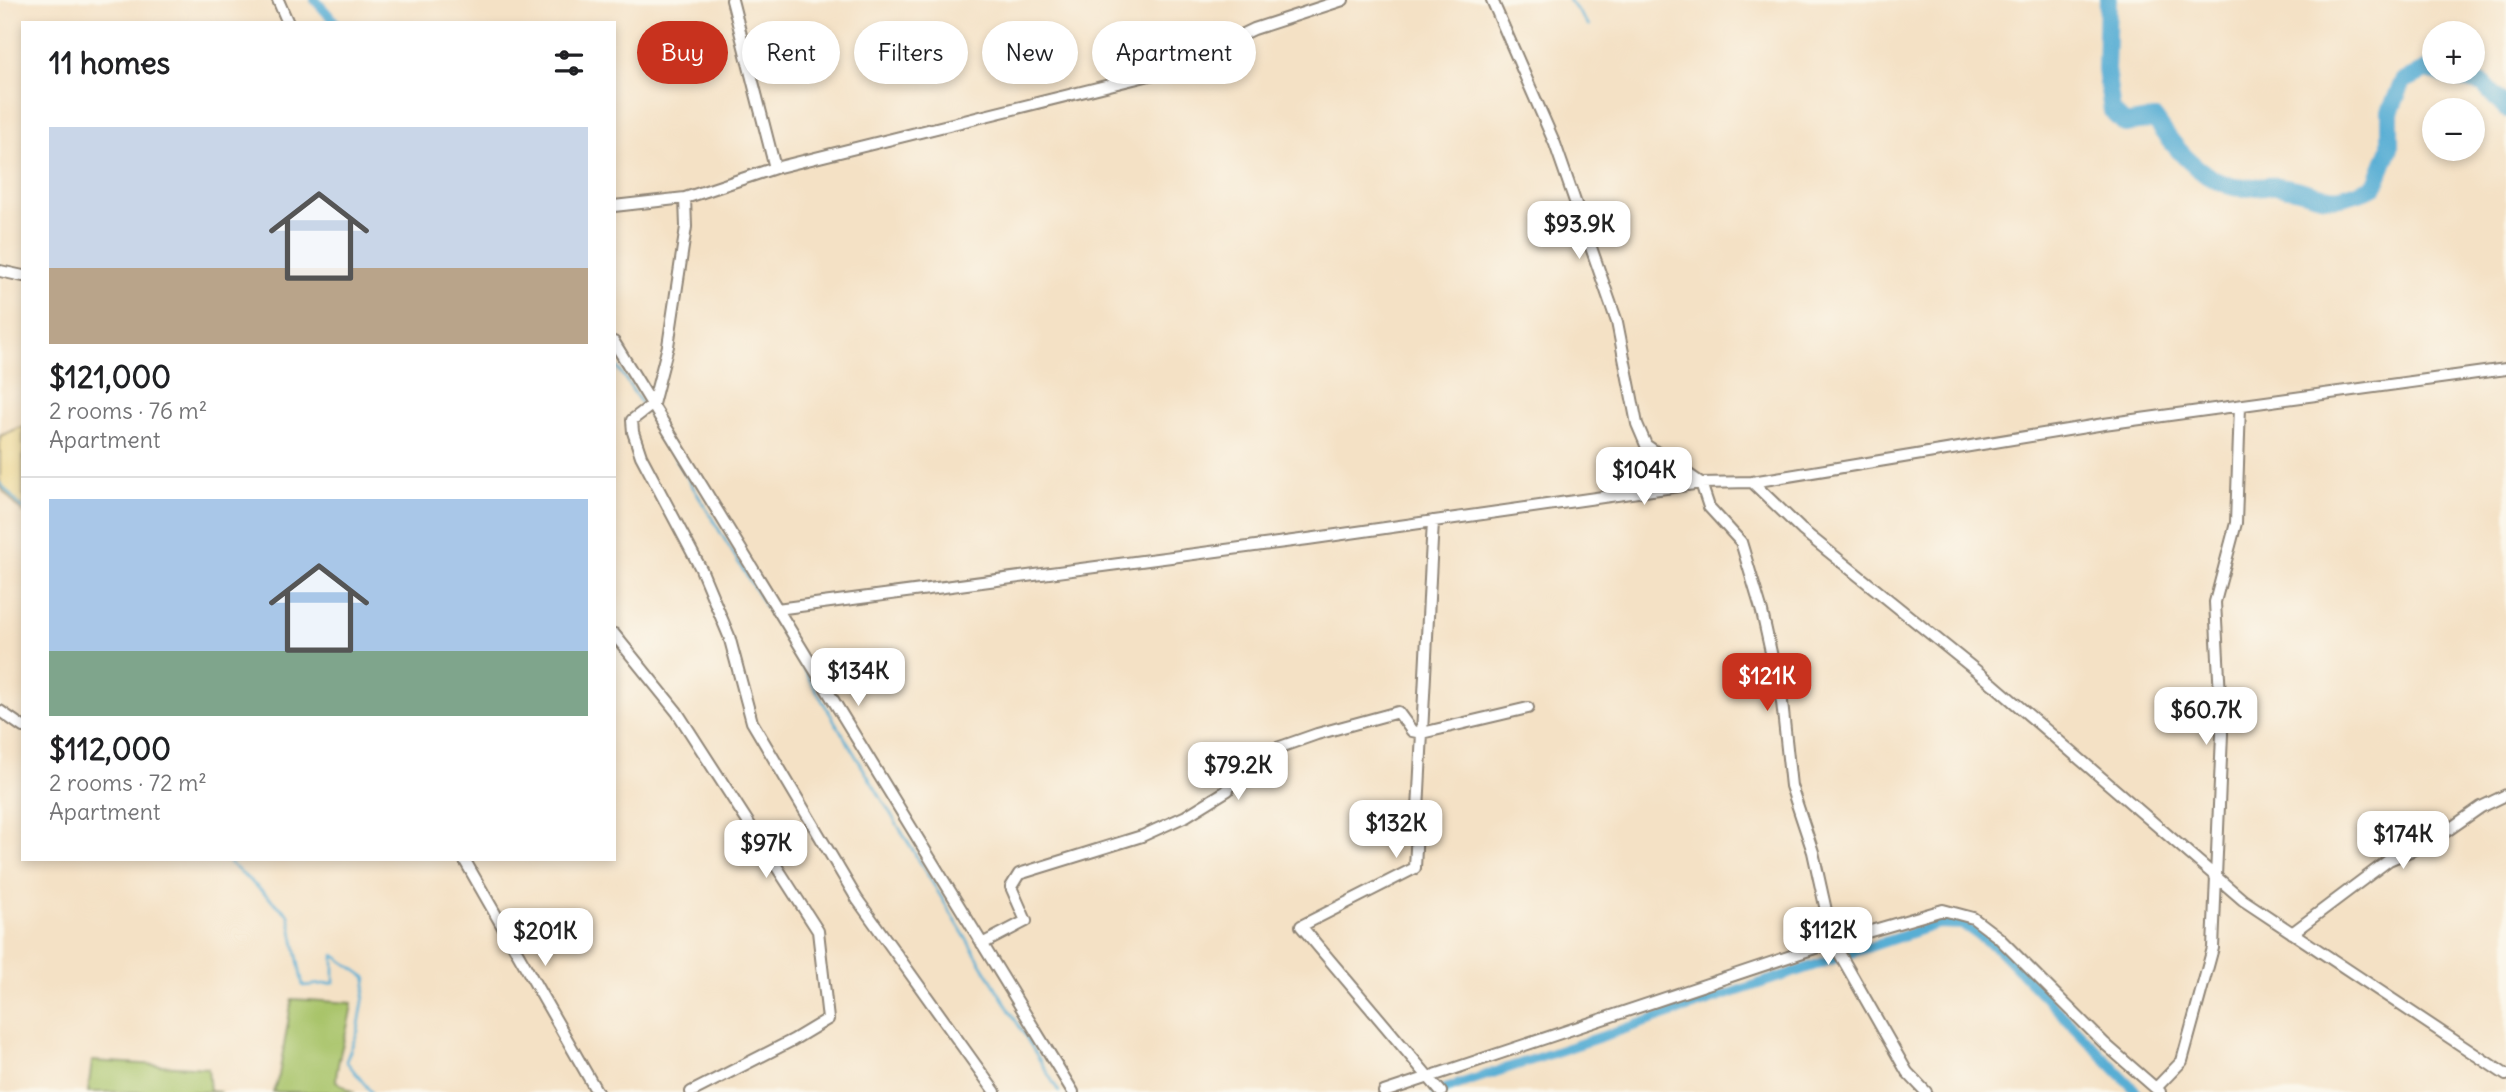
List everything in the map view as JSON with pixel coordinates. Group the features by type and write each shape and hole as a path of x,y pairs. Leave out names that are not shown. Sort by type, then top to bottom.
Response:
{"street":[{"path":"278,0 287,21"},
{"path":"732,0 775,168"},
{"path":"616,206 685,198 775,168 1166,71 1254,29 1343,0"},
{"path":"1492,0 1555,144 1617,322 1637,424 1646,445 1701,483 1709,507 1741,542 1762,612 1782,702 1791,786 1813,852 1833,943 1907,1072 1926,1092"},
{"path":"685,198 685,239 668,346 648,407 632,420 632,432 641,456 701,569 729,636 752,722 857,899 995,1092"},
{"path":"0,271 21,276"},
{"path":"616,346 648,407 778,609 1073,1092"},
{"path":"778,609 1701,483 1752,482 2105,424 2506,369"},
{"path":"1384,1092 1833,943 1943,910 1973,918 1998,937 2105,1044 2158,1090 2182,1060 2213,948 2222,734 2215,602 2236,523 2240,406"},
{"path":"1752,482 1802,530 1994,685 2218,878 2292,933 2506,1075"},
{"path":"1433,521 1415,868 1301,926 1441,1092"},
{"path":"616,637 677,712 818,931 828,1019 793,1041 691,1092"},
{"path":"982,944 1026,921 1011,887 1018,874 1142,836 1186,816 1228,790 1232,764 1317,734 1398,712 1412,731 1422,733 1528,708"},
{"path":"0,711 21,726"},
{"path":"2292,933 2389,860 2431,842 2481,807 2506,795"},
{"path":"465,861 597,1092"}],"green space":[{"path":"292,999 352,1003 336,1081 353,1092 273,1092 279,1075"},
{"path":"92,1061 208,1068 210,1091 221,1092 88,1092"}],"sand":[{"path":"21,427 21,511 0,487 0,436"}],"waterway":[{"path":"315,0 334,21"},
{"path":"1569,0 1589,26"},
{"path":"2108,0 2106,70 2112,111 2125,124 2155,119 2197,168 2230,186 2278,186 2334,198 2375,186 2390,148 2390,112 2403,81 2426,70 2483,84 2506,109"},
{"path":"616,365 643,406"},
{"path":"647,411 1059,1092"},
{"path":"0,483 21,507"},
{"path":"227,861 289,915 303,986 334,983 334,955 367,978 358,1031 346,1061 371,1092"},
{"path":"1436,1092 1938,924 1963,925 1999,950 2137,1092"}]}
